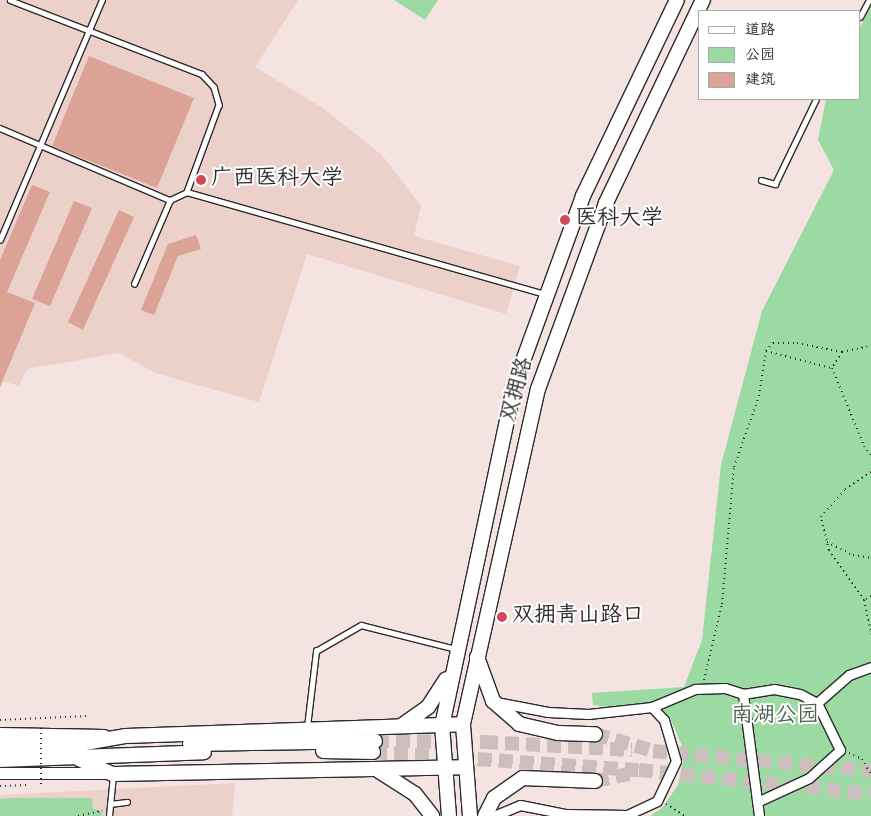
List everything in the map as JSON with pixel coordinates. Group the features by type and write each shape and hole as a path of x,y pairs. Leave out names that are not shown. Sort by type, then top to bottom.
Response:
{"main road":[{"name":"双拥路","path":"450,816 443,768 442,726 456,649 515,383 583,196 678,0"},
{"name":"双拥路","path":"470,816 464,767 463,724 538,389 606,203 698,10"},
{"path":"477,657 493,701 519,724 558,733 595,734"},
{"path":"400,726 428,707 452,670"},
{"path":"68,746 126,736 306,732 463,724"},
{"path":"0,746 374,747 79,759 0,760"},
{"path":"79,759 113,774 374,767 464,767"},
{"path":"374,767 416,794 432,816"},
{"path":"485,816 494,798 523,778 595,781"}],"street":[{"path":"817,703 850,675 871,667"},
{"path":"493,701 572,713 652,707 701,689 725,688 743,694 774,689 800,694 817,703 840,750 809,778 757,802"},
{"path":"743,694 759,816"},
{"path":"494,816 520,805 566,814 627,815 657,801 676,762 664,720 652,707"},
{"path":"0,733 126,736"},
{"path":"0,773 113,774"}],"lane":[{"path":"10,0 202,74 214,87 219,105 187,192"},
{"path":"0,240 102,0"},
{"path":"861,15 869,0"},
{"path":"760,180 775,184 816,100"},
{"path":"0,128 170,200"},
{"path":"134,284 170,200 187,192 547,294"},
{"path":"306,732 316,651 361,625 456,649"},
{"path":"108,816 113,774"},
{"path":"110,804 128,802"}],"path":[{"path":"701,689 722,604 734,467 758,396 766,351 773,343 797,342 842,352 871,346"},
{"path":"766,351 832,368"},
{"path":"832,368 842,352"},
{"path":"832,368 864,446 871,454"},
{"path":"871,472 845,489 821,517 827,542 848,582 864,600 871,634"},
{"path":"827,542 853,556 871,558"},
{"path":"864,600 871,596"},
{"path":"0,720 87,716"},
{"path":"0,786 41,784 41,728"},
{"path":"840,750 862,759 871,775"},
{"path":"657,801 685,816"},
{"path":"78,816 109,810"}],"shaded area":[{"name":"广西医科大学","path":"0,0 298,0 255,67 324,109 382,155 421,206 414,236 520,266 506,314 307,254 259,402 155,373 119,353 27,369 19,386 3,381 0,388"},
{"path":"235,783 232,816 0,816 0,795"}],"green space":[{"path":"394,0 438,0 425,20"},
{"name":"南湖公园","path":"871,5 871,816 650,816 662,808 678,785 685,753 669,715 593,705 592,693 684,687 702,640 721,465 762,311 834,170 818,140 826,100 861,100 861,26"},
{"path":"92,798 93,809 103,811 102,816 0,816 0,799"}],"building":[{"path":"89,56 194,98 157,188 52,146"},
{"path":"32,185 50,192 7,292 35,303 0,387 0,260"},
{"path":"74,201 92,208 50,306 32,299"},
{"path":"119,210 134,217 83,330 68,322"},
{"path":"196,235 201,249 178,256 154,315 141,310 168,244"}],"tunnel":[{"path":"595,734 653,751 871,771"},
{"path":"375,741 484,742 632,750"},
{"path":"373,752 639,770 871,794"},
{"path":"595,781 632,773"}],"place":[{"name":"广西医科大学","path":"201,180"},
{"name":"医科大学","path":"565,220"},
{"name":"双拥青山路口","path":"502,617"}]}
